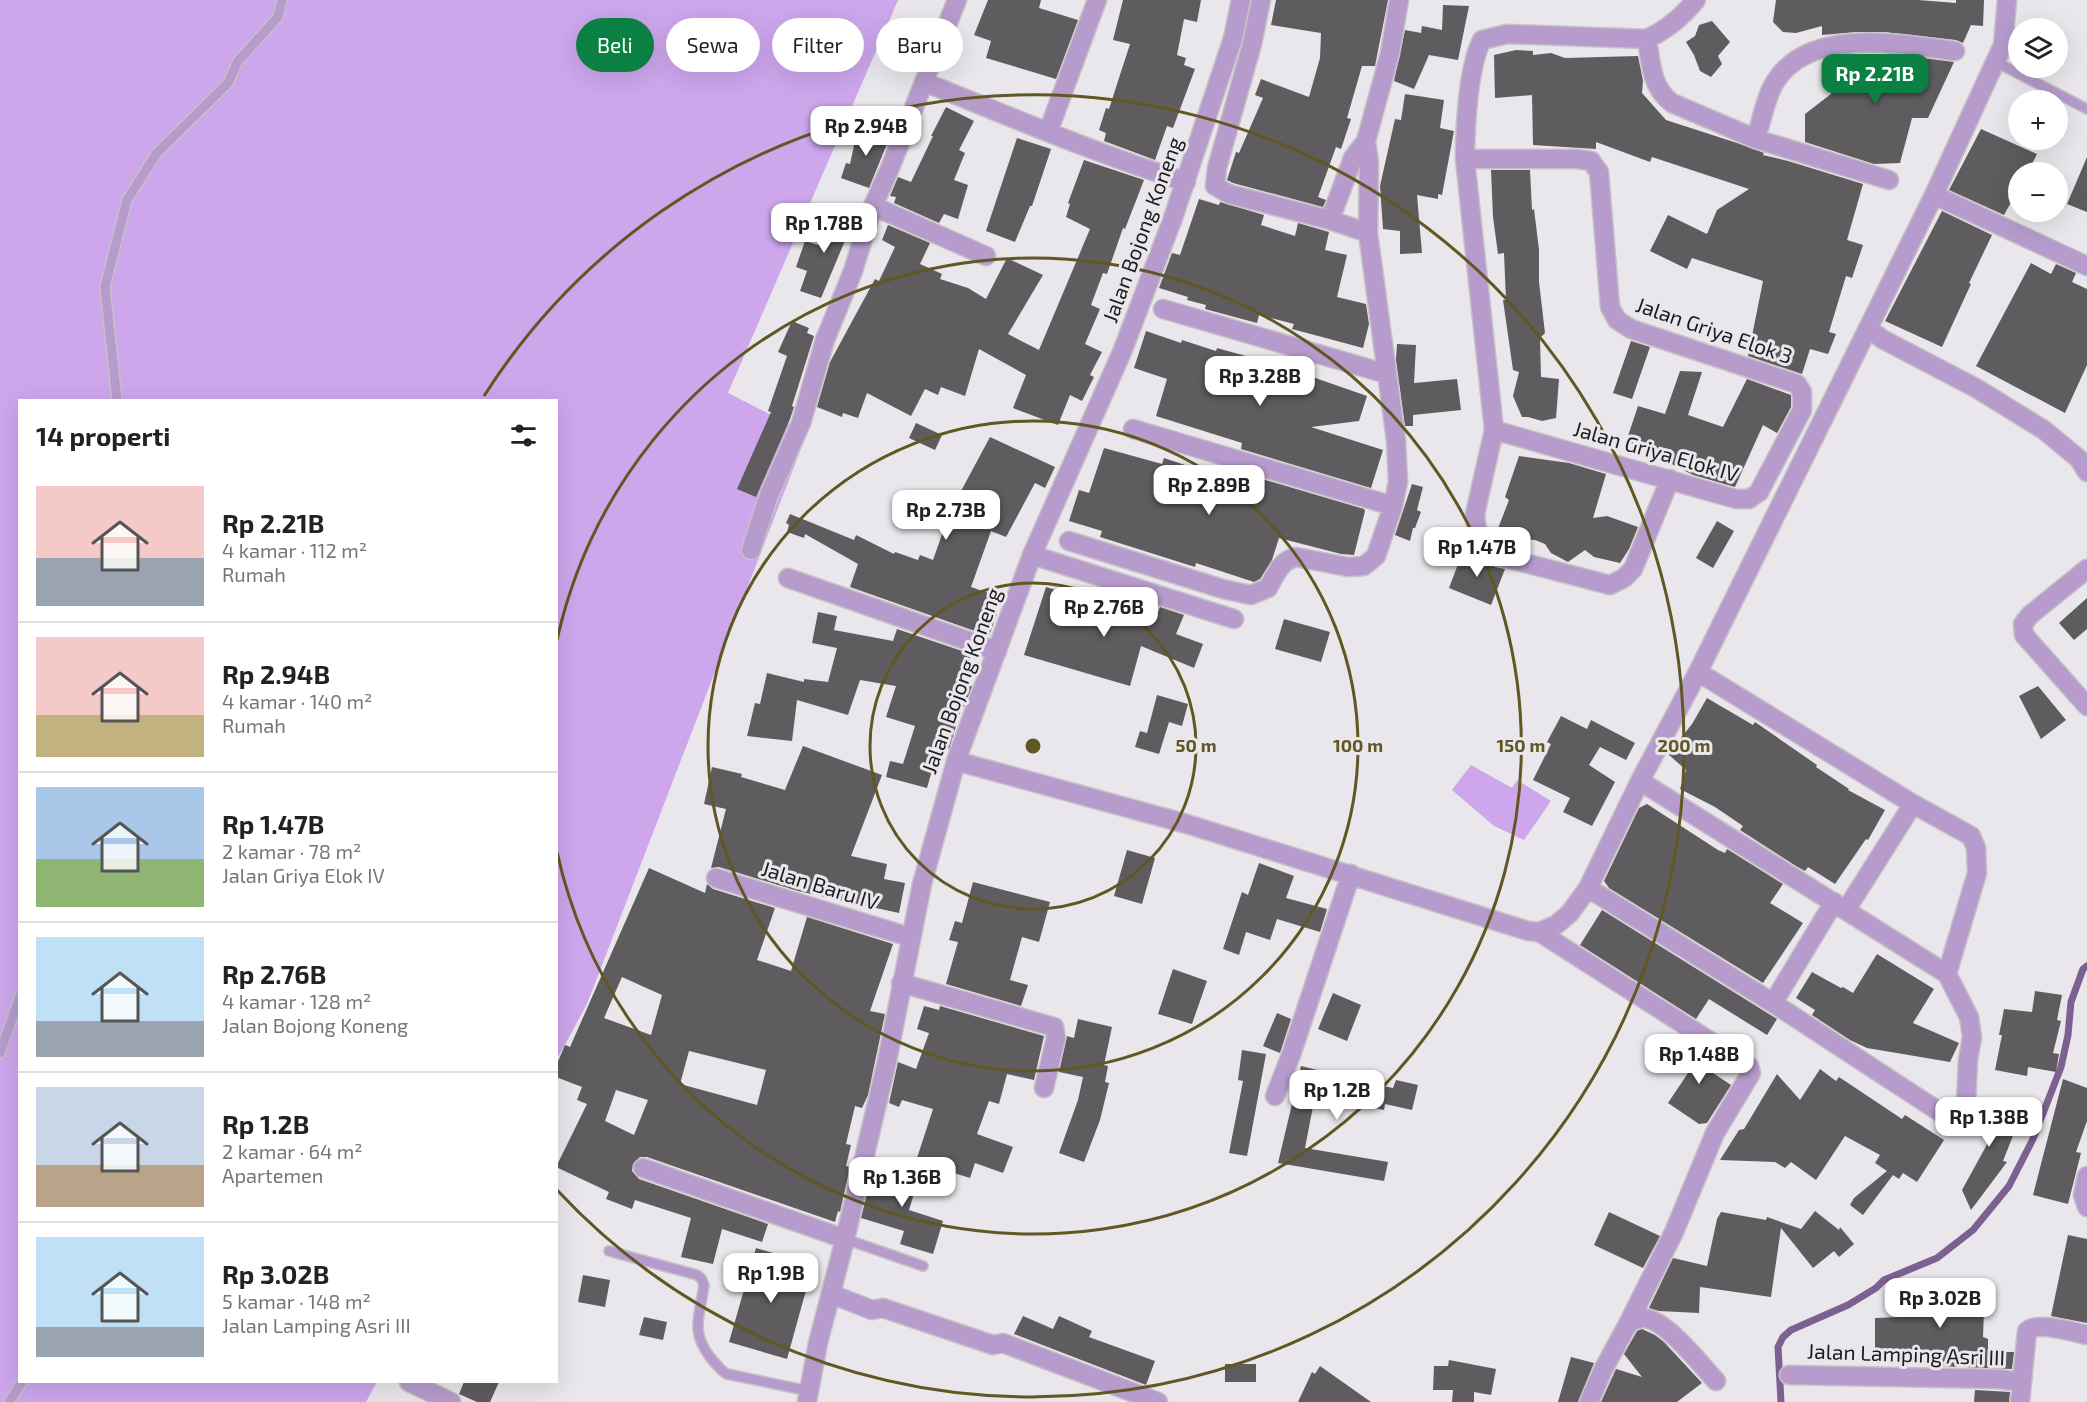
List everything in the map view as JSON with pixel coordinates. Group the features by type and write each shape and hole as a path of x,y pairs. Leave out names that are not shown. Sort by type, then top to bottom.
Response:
{"street":[{"path":"752,550 770,495 801,423 825,340 853,271 873,206 957,0"},
{"path":"1048,132 1097,0"},
{"name":"Jalan Bojong Koneng","path":"808,1396 818,1343 887,1061 910,937 927,864 956,761 1032,555 1122,352 1186,182 1233,38 1241,0"},
{"path":"1261,0 1252,44 1217,168 1215,186 1229,194 1330,220 1368,233"},
{"path":"1330,220 1353,158 1366,141 1390,53 1399,0"},
{"path":"1670,479 1632,568 1624,578 1610,585 1498,556 1478,539 1475,514 1494,430 1465,159 1474,58 1482,40 1507,34 1647,39 1669,26 1696,0"},
{"path":"1539,932 1556,925 1570,913 1588,888 1640,781 1698,672 1934,195 1996,62 2003,45 2007,0"},
{"path":"1647,39 1655,81 1661,95 1672,103 1755,139 1889,180"},
{"path":"1755,139 1774,83 1788,66 1809,52 1839,44 1896,44 1955,51"},
{"path":"924,82 1048,132 1186,182"},
{"path":"1069,541 1222,589 1251,595 1268,588 1280,565 1288,559 1296,557 1348,567 1364,566 1376,556 1393,506 1398,482 1398,459 1368,233 1369,163 1366,141"},
{"name":"Jalan Griya Elok 3","path":"1465,159 1591,161 1599,172 1610,307 1617,320 1631,329 1797,384"},
{"path":"1934,195 2087,266"},
{"path":"873,206 986,256"},
{"path":"1163,309 1387,374"},
{"path":"1868,328 1882,339 1976,388 2044,430 2079,459 2087,472"},
{"name":"Jalan Griya Elok IV","path":"1494,430 1736,499 1749,500 1759,492 1802,410 1802,392 1797,384"},
{"path":"1133,429 1393,506"},
{"path":"1032,555 1234,619"},
{"path":"2087,569 2030,615 2023,624 2024,635 2087,706"},
{"path":"788,578 997,651"},
{"path":"1698,672 1913,804 1971,836 1976,849 1977,873 1947,974"},
{"path":"956,761 1187,824 1517,928 1539,932 1749,1066 1751,1073 1714,1133 1674,1232 1589,1402"},
{"path":"1588,888 1773,1003 1952,1120 1958,1120 1965,1102 1972,1037 1969,1017 1947,974 1640,781"},
{"path":"1773,1003 1913,804"},
{"path":"1275,1096 1291,1055 1351,874"},
{"name":"Jalan Baru IV","path":"716,878 910,937"},
{"path":"901,983 1054,1027 1056,1038 1044,1089"},
{"path":"643,1168 845,1239"},
{"path":"2087,1176 2083,1195 2087,1207"},
{"path":"831,1294 872,1310 883,1308 993,1345 1003,1343 1158,1402"},
{"path":"1629,1322 1643,1318 1656,1321 1716,1381"},
{"path":"2020,1402 2028,1329 2040,1326 2087,1335"},
{"name":"Jalan Lamping Asri III","path":"1789,1375 1998,1378 2022,1382"},
{"path":"411,1383 451,1402"}],"lane":[{"path":"117,399 105,287 127,200 156,154 228,83 238,61 278,16 282,0"},
{"path":"1996,62 2087,109"},
{"path":"0,1053 18,1002"},
{"path":"845,1239 923,1266"},
{"path":"609,1251 697,1275 704,1285 697,1331 699,1340 721,1370 727,1374 808,1396"},
{"path":"9,1402 21,1383"}],"shaded area":[{"path":"0,0 898,0 890,18 876,18 876,51 728,393 807,433 587,1004 558,1057 558,399 18,399 18,1383 376,1383 366,1402 0,1402"},
{"path":"1471,765 1512,788 1517,780 1551,801 1524,840 1494,826 1452,790"}],"building":[{"path":"988,0 1041,0 1039,8 1078,20 1056,79 986,58 991,41 974,35"},
{"path":"1123,0 1201,0 1197,22 1184,19 1177,55 1186,58 1184,65 1195,69 1173,128 1167,126 1155,160 1104,141 1106,133 1099,130 1106,108 1109,109 1130,44 1113,40"},
{"path":"1276,0 1388,0 1375,66 1362,66 1347,118 1351,119 1341,149 1336,147 1318,197 1326,200 1323,207 1227,180 1236,152 1239,153 1263,98 1255,95 1261,79 1309,97 1320,58 1321,33 1271,25"},
{"path":"1776,0 1918,0 1956,3 1956,0 1984,0 1983,26 1971,25 1963,43 1956,40 1884,32 1822,35 1822,26 1796,33 1783,32 1773,22"},
{"path":"1443,5 1469,6 1458,60 1429,55 1414,89 1394,81 1405,30 1421,33 1422,26 1442,30"},
{"path":"1712,21 1730,42 1718,56 1722,64 1711,77 1700,71 1686,42 1695,36 1699,25"},
{"path":"1516,50 1533,51 1533,55 1551,53 1565,58 1638,56 1643,81 1642,93 1666,120 1737,143 1764,153 1763,155 1863,184 1847,240 1863,245 1852,278 1846,276 1829,332 1836,334 1828,354 1810,349 1802,374 1748,356 1763,281 1692,258 1687,269 1650,251 1668,215 1707,234 1717,210 1749,189 1652,157 1650,162 1596,142 1596,149 1533,145 1532,95 1495,98 1494,55"},
{"path":"1858,54 1907,56 1954,62 1928,118 1912,118 1900,163 1874,164 1805,142 1805,114 1831,94 1833,57"},
{"path":"1405,94 1444,100 1440,128 1454,131 1442,195 1438,194 1438,199 1417,195 1422,253 1400,254 1400,231 1383,229 1380,186 1395,119 1401,120"},
{"path":"946,107 974,121 959,150 965,153 954,180 968,185 958,219 944,214 939,223 894,203 896,197 890,196 898,177 911,182"},
{"path":"858,127 891,134 869,188 841,178 846,163 850,164"},
{"path":"1981,129 2008,141 2008,150 2028,150 2037,154 2033,162 2008,162 2008,208 2004,215 1949,190"},
{"path":"1017,138 1051,149 1032,206 1030,206 1015,242 986,231"},
{"path":"2087,157 2087,212 2068,204"},
{"path":"1084,160 1144,180 1125,229 1123,228 1107,274 1103,273 1091,305 1100,309 1085,344 1102,352 1090,375 1094,377 1082,401 1070,395 1058,425 1013,408 1026,375 979,349 965,396 941,387 938,395 925,389 911,416 867,393 858,418 843,413 842,417 817,407 830,362 875,279 879,281 895,247 882,240 888,225 930,243 920,264 942,274 940,279 968,288 986,299 1007,258 1043,275 1008,334 1039,350 1090,229 1066,217 1070,204 1068,203"},
{"path":"1491,170 1530,170 1545,333 1540,338 1541,377 1559,379 1556,418 1542,421 1522,417 1513,396 1519,372 1513,370 1503,300 1506,300 1504,253 1498,254 1493,217"},
{"path":"1199,199 1219,205 1220,202 1264,215 1261,225 1295,236 1298,223 1329,232 1325,250 1347,255 1337,297 1366,304 1369,324 1363,348 1292,329 1294,324 1259,315 1257,323 1205,309 1206,305 1159,288 1172,253 1180,255"},
{"path":"832,210 854,219 821,298 800,291 807,271 796,267 805,241 818,245"},
{"path":"1942,211 1992,235 1942,347 1885,321"},
{"path":"2031,263 2051,274 2056,264 2076,273 2072,282 2087,289 2087,365 2065,413 1976,366"},
{"path":"792,321 809,328 807,333 814,336 790,419 756,497 737,489 771,412 768,411 787,356 778,352"},
{"path":"1146,331 1181,343 1182,340 1216,351 1217,348 1278,365 1367,396 1359,421 1311,427 1383,450 1371,488 1241,449 1242,443 1156,416 1167,379 1134,368"},
{"path":"1631,341 1650,347 1632,399 1613,393"},
{"path":"1397,344 1416,345 1414,383 1457,379 1461,410 1413,415 1413,426 1405,426 1396,360"},
{"path":"1680,371 1702,372 1688,415 1723,427 1747,379 1791,395 1791,407 1777,433 1763,425 1735,487 1693,475 1662,459 1665,455 1626,442 1638,406 1665,414"},
{"path":"916,423 942,435 935,450 909,438"},
{"path":"990,437 1055,467 1045,488 1035,483 1006,537 991,531 971,587 997,596 992,612 997,614 989,636 850,587 858,564 805,534 804,538 787,532 789,525 786,523 790,514 854,540 856,535 894,554 895,552 918,560 920,555 933,560 946,523 902,508 908,491 953,506"},
{"path":"1104,448 1162,464 1164,458 1197,469 1197,467 1227,477 1224,486 1257,496 1262,479 1364,509 1354,555 1341,554 1279,538 1272,560 1260,579 1254,582 1196,563 1195,567 1100,537 1102,531 1069,521 1079,490 1089,493"},
{"path":"1519,456 1569,463 1606,474 1593,518 1607,516 1638,527 1620,563 1594,557 1585,550 1568,562 1551,553 1545,544 1535,540 1508,538 1497,531 1509,500 1505,497"},
{"path":"1412,484 1423,487 1417,510 1421,512 1413,528 1410,541 1395,535"},
{"path":"1717,521 1734,531 1713,568 1696,558"},
{"path":"1463,551 1495,567 1505,569 1491,605 1449,588"},
{"path":"1046,587 1086,599 1085,603 1154,622 1160,607 1184,615 1176,634 1203,644 1194,668 1141,646 1130,686 1024,655"},
{"path":"2087,598 2087,629 2074,640 2059,623"},
{"path":"818,612 837,616 834,630 893,641 897,629 971,654 961,682 972,686 964,707 962,706 949,749 939,746 927,788 886,777 890,761 903,764 915,726 886,717 896,686 860,680 848,715 797,700 792,741 747,736 755,703 760,704 767,673 804,682 804,679 828,682 837,648 812,643"},
{"path":"1284,619 1330,632 1321,662 1275,649"},
{"path":"2038,686 2066,720 2041,739 2019,696"},
{"path":"1157,695 1188,704 1182,726 1169,722 1159,754 1135,747 1140,731 1147,733"},
{"path":"1707,698 1753,725 1755,722 1817,765 1816,767 1848,790 1885,810 1868,840 1866,839 1835,884 1808,867 1805,871 1796,866 1740,830 1743,826 1715,807 1680,789 1686,770 1668,754 1692,724"},
{"path":"1561,716 1587,729 1591,720 1635,743 1626,760 1600,747 1589,765 1615,782 1592,826 1563,812 1570,798 1533,780 1551,744 1547,742"},
{"path":"803,746 882,775 851,856 887,864 884,879 905,883 899,913 798,891 719,867 711,868 726,809 704,804 712,767 742,774 741,777 785,790"},
{"path":"1647,804 1718,850 1725,853 1727,849 1783,884 1770,903 1803,923 1763,983 1609,888 1604,881 1639,808"},
{"path":"1127,850 1155,858 1142,904 1114,896"},
{"path":"1259,863 1294,876 1286,898 1327,909 1320,932 1277,919 1270,940 1246,932 1239,955 1223,949 1242,892 1248,895"},
{"path":"649,868 705,893 707,884 713,889 775,908 757,960 791,971 807,917 893,944 870,1011 885,1014 868,1095 862,1108 855,1106 846,1144 851,1145 846,1166 850,1167 840,1212 838,1211 835,1222 647,1157 640,1157 633,1164 632,1171 639,1179 768,1224 762,1242 722,1229 713,1264 681,1257 691,1218 635,1200 632,1209 606,1199 609,1192 558,1168 558,1163 587,1104 577,1100 582,1087 558,1078 558,1061 565,1045 570,1047","holes":["622,977 662,995 651,1035 604,1018","689,1051 766,1070 757,1105 680,1084","616,1090 648,1100 634,1135 605,1121"]},
{"path":"973,882 1050,902 1039,942 1022,937 1010,980 1028,985 1021,1006 946,984 958,942 949,940 955,921 962,923"},
{"path":"1602,910 1777,1019 1767,1035 1709,999 1696,1019 1580,945"},
{"path":"1877,954 1934,989 1913,1023 1959,1043 1950,1062 1867,1048 1850,1040 1812,1015 1815,1010 1796,998 1812,972 1853,993"},
{"path":"1173,969 1207,981 1192,1024 1158,1014"},
{"path":"2035,991 2062,995 2057,1020 2061,1021 2053,1053 2059,1054 2056,1072 2028,1067 2027,1076 1995,1070 2002,1035 1999,1035 2004,1009 2032,1012"},
{"path":"1333,993 1361,1005 1347,1041 1318,1029"},
{"path":"924,1006 939,1010 940,1006 1044,1036 1034,1080 1007,1074 999,1104 989,1101 977,1134 1013,1147 1003,1173 975,1163 970,1178 916,1161 933,1109 902,1100 899,1107 889,1103 898,1062 916,1069 929,1033 917,1029"},
{"path":"1277,1013 1291,1019 1280,1053 1263,1046"},
{"path":"1078,1019 1112,1027 1104,1065 1108,1066 1105,1082 1109,1083 1100,1120 1084,1162 1059,1153 1078,1100 1083,1077 1059,1072 1067,1036 1074,1038"},
{"path":"1687,1040 1721,1063 1713,1073 1731,1085 1707,1123 1699,1124 1668,1103 1690,1070 1685,1067 1687,1064 1675,1055"},
{"path":"1242,1050 1266,1054 1247,1156 1229,1153 1243,1081 1238,1080"},
{"path":"1301,1066 1321,1071 1320,1073 1393,1088 1396,1080 1418,1085 1412,1110 1385,1104 1384,1110 1315,1096 1305,1148 1388,1162 1384,1181 1278,1163"},
{"path":"1820,1069 1836,1081 1839,1077 1902,1119 1905,1115 1944,1140 1917,1182 1903,1173 1899,1179 1893,1175 1863,1215 1850,1205 1854,1198 1887,1171 1875,1163 1880,1155 1845,1136 1816,1180 1791,1162 1785,1168 1775,1162 1720,1160 1739,1130 1744,1129 1777,1074 1800,1100"},
{"path":"2063,1079 2087,1088 2087,1121 2076,1152 2081,1153 2068,1204 2033,1195"},
{"path":"1977,1101 2020,1118 2003,1161 2007,1162 1971,1210 1962,1190 1990,1139 1966,1129"},
{"path":"903,1158 923,1164 909,1210 943,1221 933,1254 900,1244 904,1231 861,1218 872,1174 896,1181"},
{"path":"1815,1211 1839,1230 1840,1227 1854,1244 1839,1257 1834,1251 1813,1268 1781,1228 1771,1297 1700,1287 1699,1313 1659,1311 1649,1308 1673,1258 1707,1266 1717,1219 1721,1212 1766,1220 1767,1217 1801,1229"},
{"path":"1609,1212 1660,1236 1643,1268 1594,1245"},
{"path":"2068,1235 2087,1239 2087,1323 2051,1316"},
{"path":"756,1248 813,1265 787,1359 729,1342"},
{"path":"583,1275 610,1280 605,1307 578,1302"},
{"path":"1964,1282 1985,1283 1983,1337 1988,1339 1988,1352 2014,1352 2012,1369 1937,1366 1937,1358 1875,1358 1875,1318 1899,1317 1899,1289 1963,1288"},
{"path":"1023,1316 1053,1329 1059,1316 1092,1331 1089,1337 1155,1361 1146,1385 1014,1334"},
{"path":"644,1317 667,1322 663,1340 639,1335"},
{"path":"1642,1329 1664,1342 1702,1383 1677,1402 1601,1402 1616,1369 1642,1377 1624,1354 1637,1331"},
{"path":"1571,1357 1594,1363 1578,1402 1558,1402"},
{"path":"1449,1360 1496,1369 1491,1395 1474,1392 1474,1402 1452,1402 1453,1390 1433,1390 1434,1366 1448,1366"},
{"path":"1225,1364 1256,1364 1256,1382 1225,1382"},
{"path":"1320,1366 1371,1402 1298,1402 1312,1372 1315,1374"},
{"path":"464,1383 499,1383 490,1402 477,1402 459,1394"},
{"path":"1975,1390 2010,1392 2009,1402 1974,1402"}],"waterway":[{"path":"1781,1402 1778,1347 1783,1337 1791,1330 1848,1305 1876,1288 1884,1280 1937,1258 1973,1230 2009,1186 2033,1139 2061,1067 2068,1035 2071,1002 2083,969 2087,966"}]}
